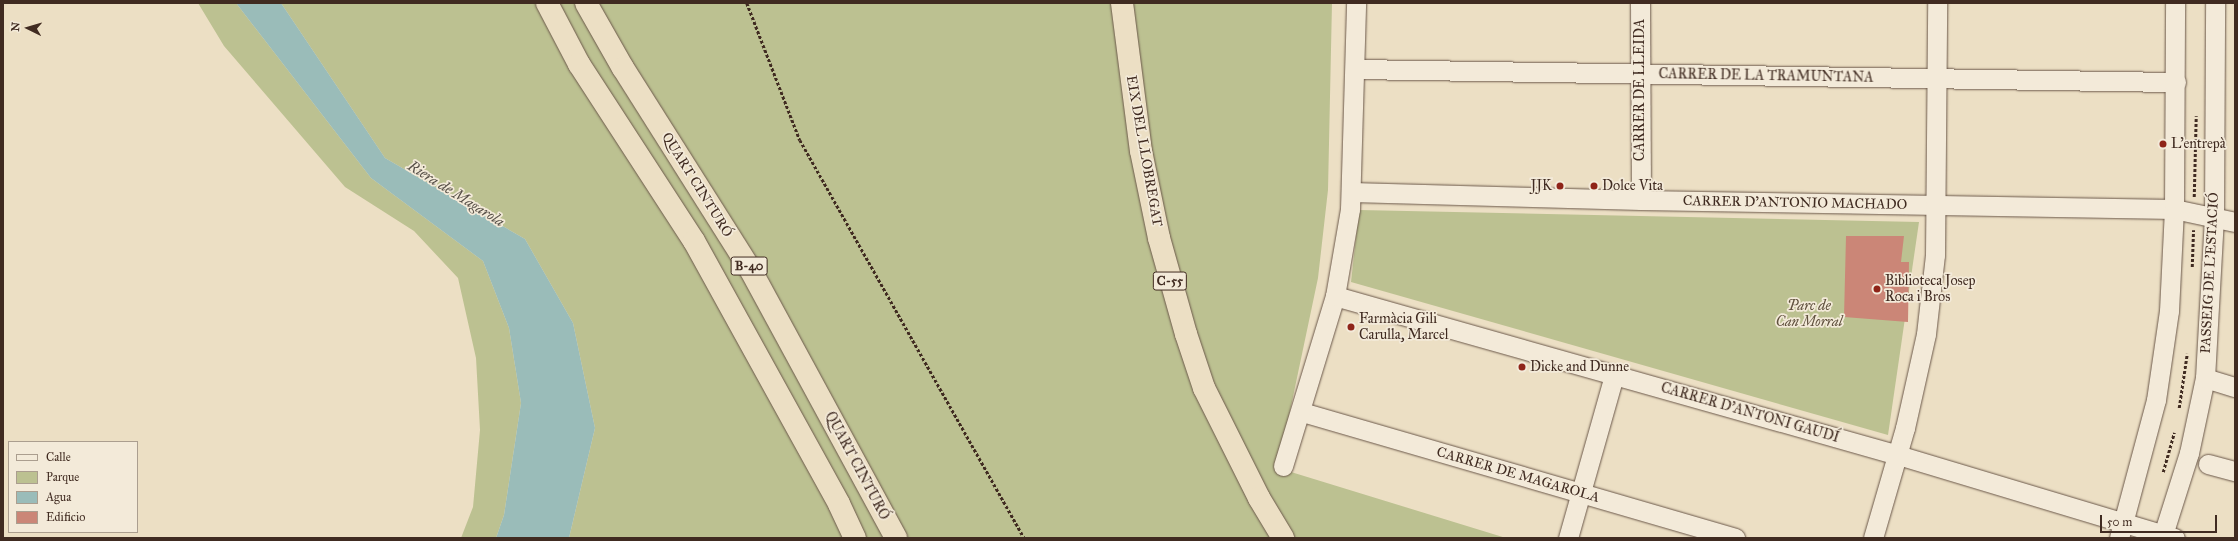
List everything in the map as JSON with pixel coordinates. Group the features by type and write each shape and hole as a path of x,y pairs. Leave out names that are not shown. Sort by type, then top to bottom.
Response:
{"highway":[{"name":"B-40","path":"547,3 579,64 694,241 839,504 855,538"},
{"name":"QUART CINTURÓ","path":"586,3 623,68 750,268 896,538"},
{"name":"EIX DEL LLOBREGAT","path":"1108,3 1139,202 1164,303 1189,381 1214,441 1268,538"},
{"name":"EIX DEL LLOBREGAT","path":"1122,3 1141,151 1159,238 1184,327 1204,388 1259,498 1283,538"}],"street":[{"path":"1283,466 1302,412 1335,296 1351,192 1356,3"},
{"name":"CARRER DE LLEIDA","path":"1640,3 1641,200"},
{"path":"1873,538 1898,455 1926,334 1935,255 1937,3"},
{"path":"2121,531 2156,400 2169,311 2174,210 2176,3"},
{"name":"PASSEIG DE L'ESTACIÓ","path":"2167,537 2205,378 2214,217 2215,3"},
{"name":"CARRER DE LA TRAMUNTANA","path":"1355,69 2176,82"},
{"name":"CARRER D'ANTONIO MACHADO","path":"1351,192 1641,200 2174,210 2235,222"},
{"name":"CARRER D'ANTONI GAUDÍ","path":"1335,296 1898,455 2121,531 2167,537"},
{"path":"1568,538 1579,494 1614,375"},
{"path":"2205,378 2235,387"},
{"name":"CARRER DE MAGAROLA","path":"1302,412 1579,494 1736,538"},
{"path":"2208,464 2235,471"}],"path":[{"path":"747,3 800,140 1024,538"}],"green space":[{"path":"198,3 236,3 371,178 483,261 509,328 521,403 504,515 496,538 461,538 473,507 480,430 476,358 458,278 414,231 345,187 224,46"},
{"path":"281,3 1332,3 1328,190 1318,278 1278,468 1506,538 569,538 595,428 573,323 525,239 385,158"},
{"name":"Parc de Can Morral","path":"1359,210 1919,222 1888,435 1351,282"}],"water":[{"path":"236,3 281,3 385,158 525,239 573,323 595,428 569,538 496,538 504,515 521,403 509,328 483,261 371,178"}],"building":[{"name":"Biblioteca Josep Roca i Bros","path":"1846,236 1904,236 1901,262 1909,262 1908,322 1844,317"}],"place":[{"name":"L'entrepà","path":"2163,144"},
{"name":"JJK","path":"1560,186"},
{"name":"Dolce Vita","path":"1594,186"},
{"name":"Biblioteca Josep Roca i Bros","path":"1877,289"},
{"name":"Farmàcia Gili Carulla, Marcel","path":"1351,327"},
{"name":"Dicke and Dunne","path":"1522,367"}],"water label":[{"name":"Riera de Magarola","path":"456,194"}]}
